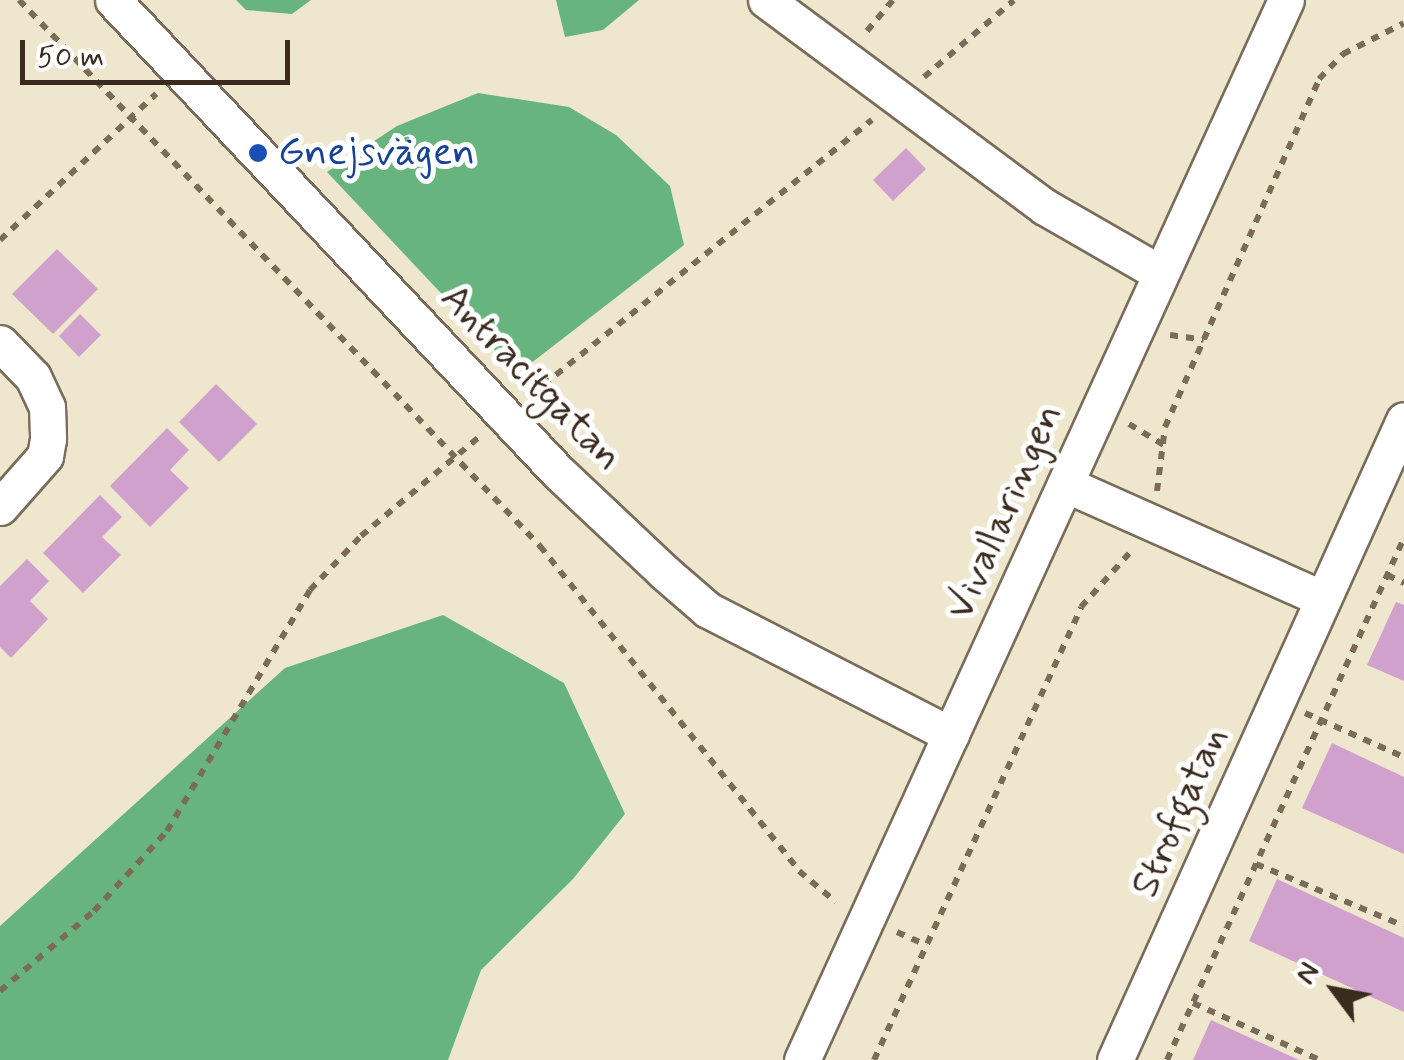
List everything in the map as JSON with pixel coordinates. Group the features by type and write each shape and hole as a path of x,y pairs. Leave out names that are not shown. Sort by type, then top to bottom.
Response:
{"street":[{"name":"Antracitgatan","path":"113,0 558,472 664,572 724,619 951,734"},
{"path":"766,0 1045,207 1160,273"},
{"name":"Vivallaringen","path":"802,1060 1286,0"},
{"path":"0,343 32,377 46,407 48,439 45,456 0,507"},
{"name":"Strofgatan","path":"1115,1060 1404,420"},
{"path":"1064,484 1323,599"}],"path":[{"path":"20,0 540,546 798,872 866,919 926,945"},
{"path":"524,400 1014,0"},
{"path":"1152,504 1162,477 1165,427 1319,79 1343,54 1404,24"},
{"path":"0,240 130,116"},
{"path":"1154,333 1204,340"},
{"path":"1116,415 1164,445"},
{"path":"0,991 134,873 194,794 310,590 454,456 490,428"},
{"path":"1167,1060 1404,538"},
{"path":"874,1060 1081,607 1129,559 1137,540"},
{"path":"1387,575 1404,583"},
{"path":"1322,720 1404,757"},
{"path":"1256,864 1404,926"},
{"path":"1193,1003 1320,1060"}],"green space":[{"path":"236,0 311,0 292,14 246,10"},
{"path":"556,0 639,0 603,30 565,37"},
{"path":"478,93 569,107 616,135 670,186 684,245 517,374 327,172 397,126"},
{"path":"443,615 564,683 625,814 573,879 481,970 448,1060 0,1060 0,926 285,668"}],"building":[{"path":"906,148 926,169 893,201 873,180"},
{"path":"57,249 98,289 53,334 12,294"},
{"path":"80,314 101,335 79,357 59,336"},
{"path":"216,384 257,424 219,462 179,422"},
{"path":"167,428 189,450 170,470 189,488 150,527 110,486"},
{"path":"100,495 122,517 102,537 121,555 83,593 43,553"},
{"path":"27,559 49,581 30,601 48,619 11,658 0,647 0,586"},
{"path":"1396,602 1404,605 1404,681 1367,665"},
{"path":"1332,743 1404,777 1404,854 1302,808"},
{"path":"1277,879 1404,938 1404,1012 1249,941"},
{"path":"1211,1020 1299,1060 1193,1060"}],"place":[{"name":"Gnejsvägen","path":"258,153"}]}
